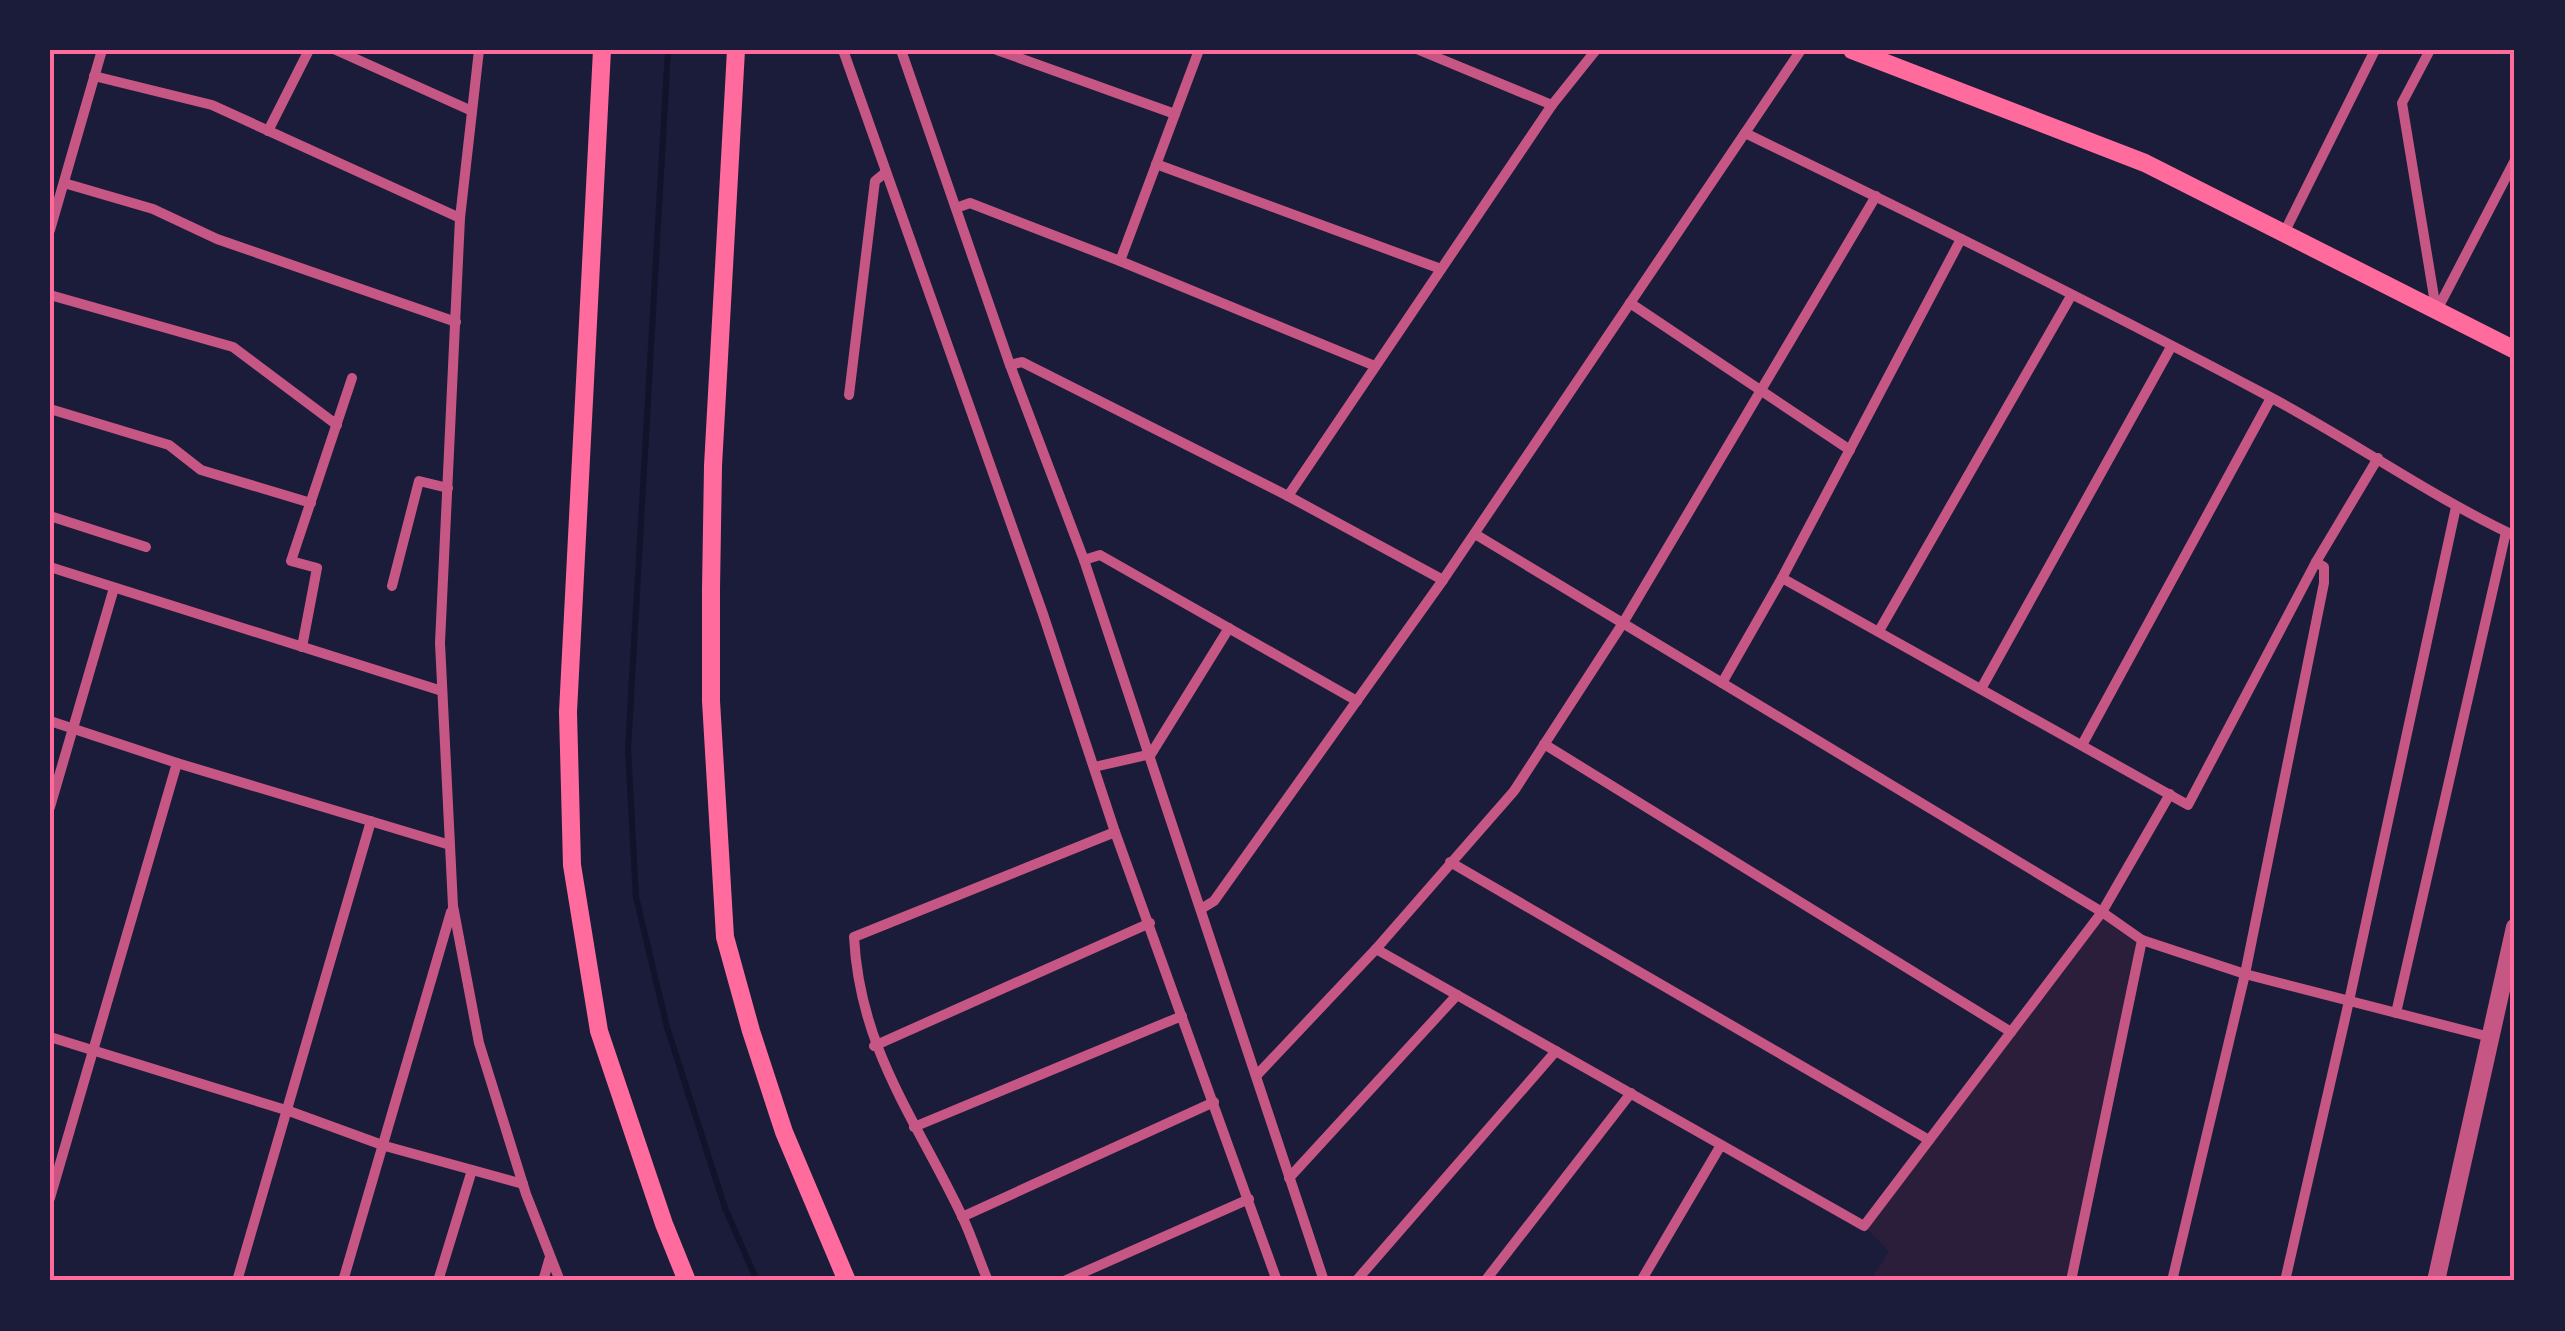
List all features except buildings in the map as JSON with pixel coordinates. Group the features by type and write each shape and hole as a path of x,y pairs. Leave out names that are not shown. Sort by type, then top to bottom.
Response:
{"main road":[{"path":"602,50 568,712 572,865 599,1030 687,1281"},
{"path":"736,50 713,466 711,589 711,701 725,937 784,1132 847,1281"},
{"path":"1852,50 1878,54 2145,163 2515,350"}],"street":[{"path":"50,228 102,50"},
{"path":"268,131 309,50"},
{"path":"336,50 472,110"},
{"path":"479,50 460,218 440,643 453,906 479,1043 523,1184 560,1281"},
{"path":"844,50 1044,614 1115,832 1276,1281"},
{"path":"902,50 1010,365 1084,560 1324,1281"},
{"path":"998,50 1174,114"},
{"path":"1120,261 1199,50"},
{"path":"1418,50 1552,105"},
{"path":"1288,496 1552,105 1596,50"},
{"path":"1201,908 1214,902 1443,580 1800,50"},
{"path":"2284,234 2375,50"},
{"path":"2430,50 2402,104 2436,311"},
{"path":"94,76 212,106 460,218"},
{"path":"1745,133 2271,398 2456,507 2511,534 2396,1012"},
{"path":"2436,311 2515,160"},
{"path":"1156,164 1441,270"},
{"path":"849,396 874,181 886,172"},
{"path":"64,183 153,209 217,239 456,322"},
{"path":"1257,1075 1376,949 1514,791 1623,624 1876,196"},
{"path":"956,208 970,204 1375,366"},
{"path":"1722,683 1782,578 1961,239"},
{"path":"50,296 234,348 336,426"},
{"path":"1879,632 2071,296"},
{"path":"1630,303 1850,450"},
{"path":"1981,688 2172,347"},
{"path":"1010,365 1022,362 1288,496 1443,580"},
{"path":"302,647 317,568 292,562 352,378"},
{"path":"2082,745 2271,398"},
{"path":"50,409 170,445 200,470 311,503"},
{"path":"1782,578 2188,804 2316,562 2378,458"},
{"path":"392,586 419,481 448,488"},
{"path":"2285,1281 2456,507"},
{"path":"50,516 146,546"},
{"path":"1474,534 2102,912 2142,940 2245,974 2490,1037"},
{"path":"1084,560 1100,555 1357,701"},
{"path":"2172,1281 2245,974 2324,583 2324,567 2316,562"},
{"path":"50,567 442,692"},
{"path":"50,807 114,588"},
{"path":"1094,767 1150,754 1229,628"},
{"path":"50,721 177,764 450,845"},
{"path":"1544,744 2010,1032"},
{"path":"50,1198 177,764"},
{"path":"1376,949 1864,1226 2102,912 2170,794"},
{"path":"237,1281 370,821"},
{"path":"988,1281 962,1218 874,1046 856,969 854,938 1115,832"},
{"path":"1450,862 1929,1140"},
{"path":"343,1281 386,1146 453,906"},
{"path":"874,1046 1150,923"},
{"path":"2436,1281 2515,927"},
{"path":"2072,1281 2142,940"},
{"path":"1289,1178 1457,995"},
{"path":"914,1127 1182,1016"},
{"path":"50,1037 288,1110 386,1146 523,1184"},
{"path":"1356,1281 1556,1051"},
{"path":"1485,1281 1630,1093"},
{"path":"962,1218 1214,1102"},
{"path":"1640,1281 1721,1144"},
{"path":"438,1281 472,1170"},
{"path":"1064,1281 1249,1199"},
{"path":"543,1281 550,1256"}],"shaded area":[{"path":"2102,912 2142,940 2071,1281 1870,1281 1889,1251 1864,1226"}],"waterway":[{"path":"668,50 628,749 636,897 667,1027 725,1208 757,1281"}]}
